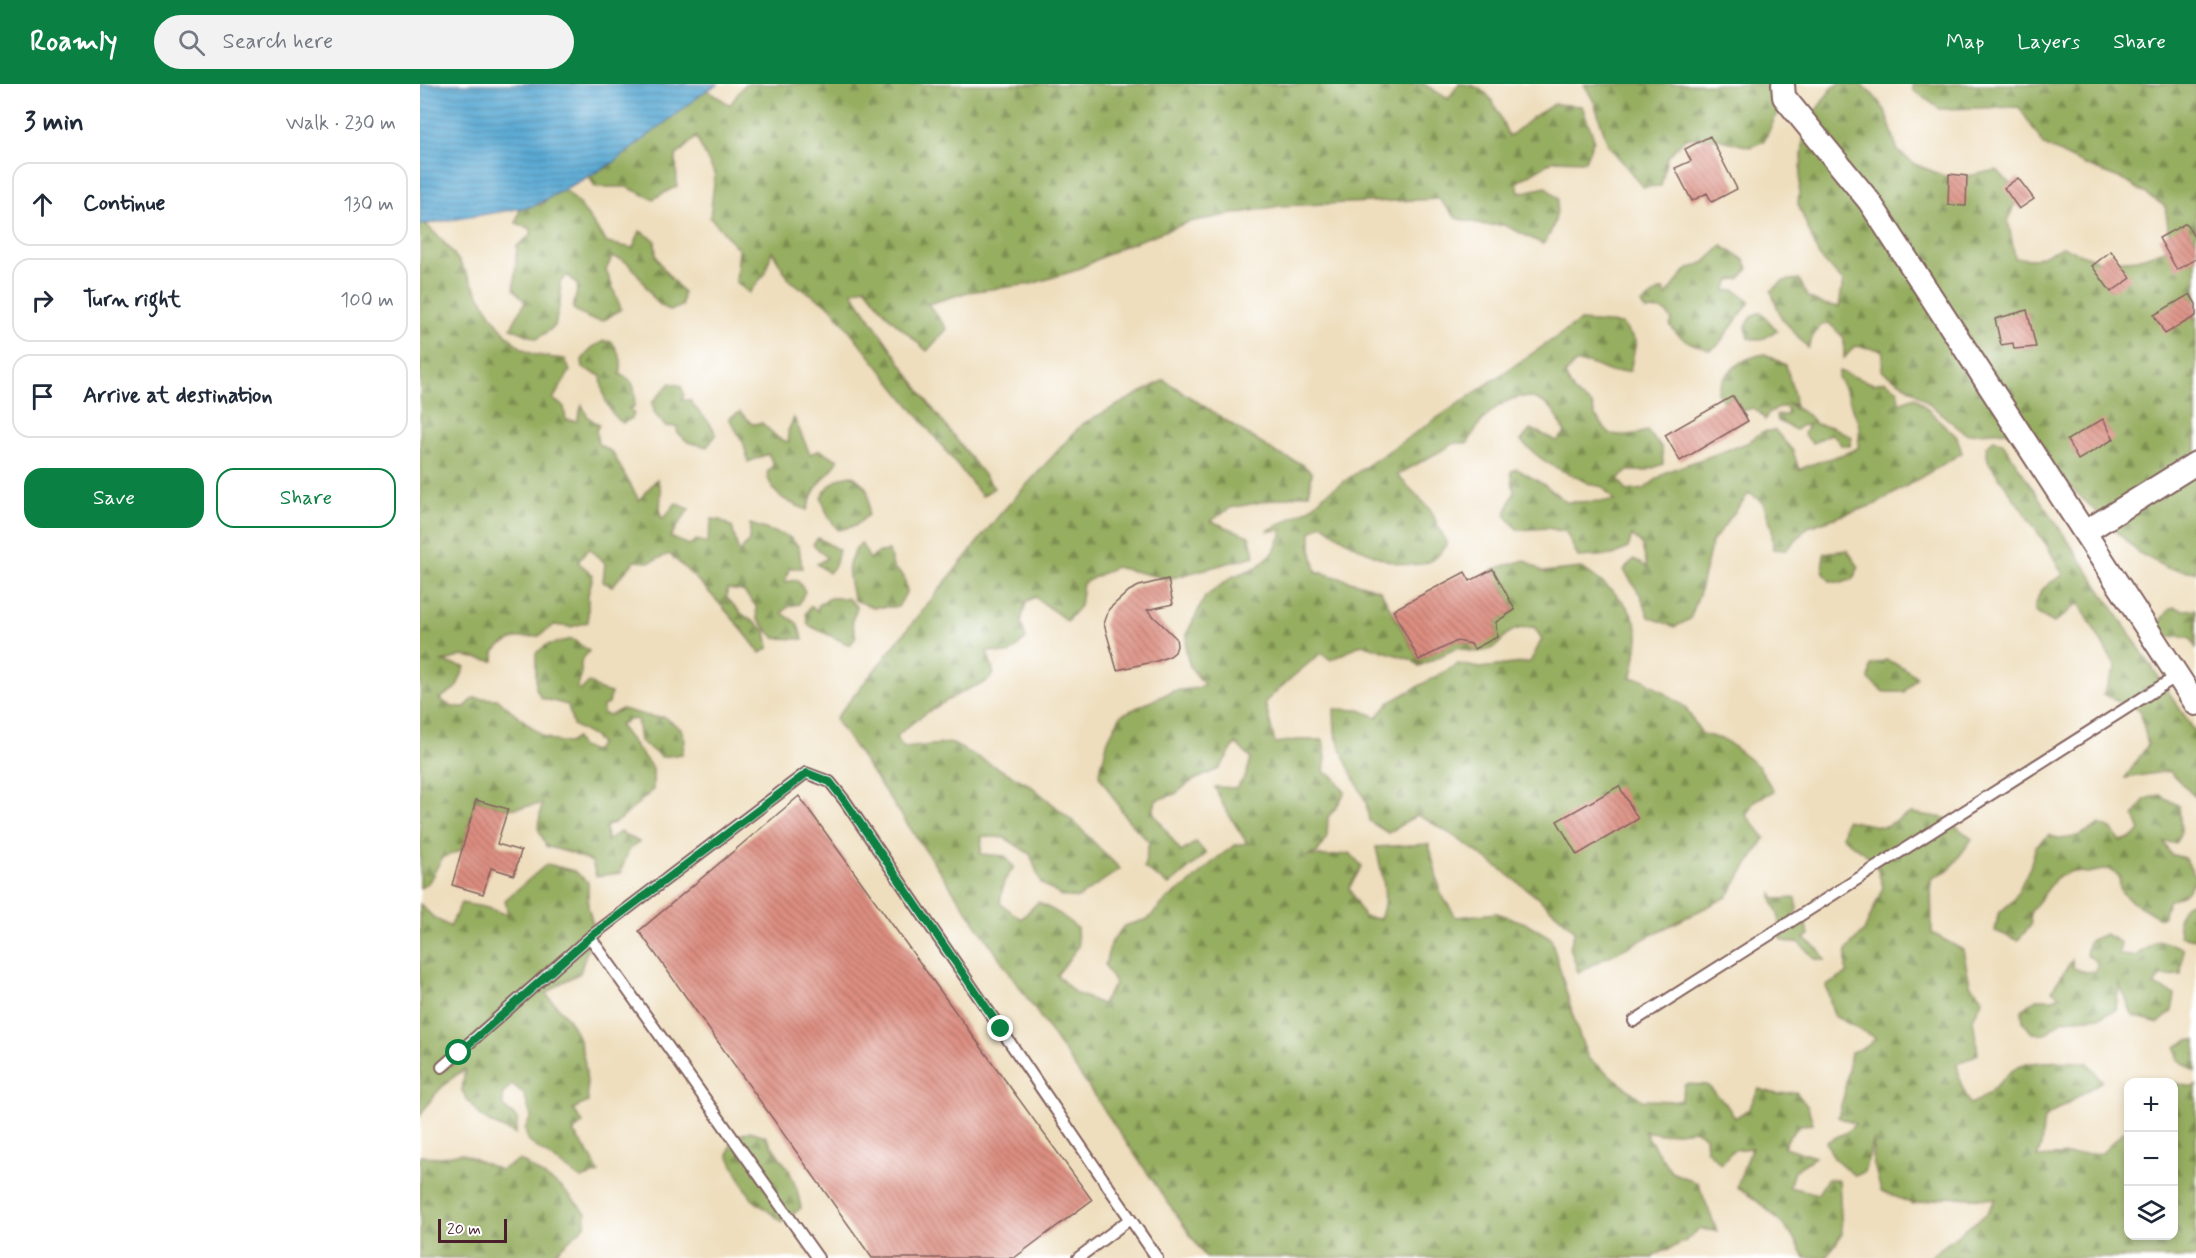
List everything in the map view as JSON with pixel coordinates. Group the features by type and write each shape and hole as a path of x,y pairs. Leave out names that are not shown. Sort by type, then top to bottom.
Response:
{"street":[{"path":"1790,88 1869,201 2196,704"},
{"path":"2085,532 2196,463"}],"lane":[{"path":"1634,1021 2177,676"},
{"path":"442,1067 590,937 807,773 830,782 1157,1258"},
{"path":"590,937 818,1258"},
{"path":"1078,1258 1130,1219"}],"green space":[{"path":"745,84 1424,84 1448,99 1459,84 1470,85 1486,94 1497,109 1509,137 1533,117 1554,104 1582,106 1594,139 1585,161 1554,160 1517,182 1519,193 1546,187 1558,199 1554,223 1543,244 1504,225 1485,225 1456,218 1439,199 1279,206 1189,222 1124,246 1074,271 1031,284 968,292 928,304 947,329 927,351 887,315 865,287 852,292 929,404 994,488 982,496 830,306 790,281 772,251 765,274 749,293 736,282 739,250 710,217 715,175 696,137 676,156 677,186 653,199 627,187 595,187 581,162 707,90 730,105"},
{"path":"1584,84 1786,84 1778,112 1764,141 1750,147 1718,139 1685,138 1667,158 1661,186 1643,187 1608,145 1594,102"},
{"path":"1839,84 1860,84 1873,95 1885,110 1898,151 1914,164 1952,179 1997,170 2019,193 2008,220 2015,258 2035,259 2063,247 2102,262 2138,259 2171,248 2165,206 2124,180 2085,165 2044,145 2019,107 1940,109 1913,90 1912,84 2196,84 2196,572 2167,568 2139,553 2054,471 2006,431 1966,434 1911,389 1882,371 1883,350 1855,346 1844,358 1844,338 1829,323 1821,325 1808,348 1781,317 1771,291 1783,281 1799,279 1808,297 1823,304 1839,307 1843,281 1819,256 1798,204 1804,134 1815,112 1832,88"},
{"path":"561,185 579,204 607,243 633,248 640,231 655,240 656,256 665,271 683,292 682,306 670,311 661,305 633,268 620,259 612,257 606,270 621,309 603,321 590,319 573,309 578,286 568,275 560,282 561,297 555,326 537,339 511,328 525,302 514,289 517,246 531,235 531,229 516,223 522,201 541,205"},
{"path":"420,219 454,254 490,313 510,338 521,348 533,354 565,359 570,371 553,399 564,407 566,420 577,421 582,405 588,417 599,425 596,430 598,444 612,452 639,500 657,479 661,490 660,514 663,519 676,503 689,509 670,537 689,545 697,540 707,543 712,519 720,520 732,527 739,553 749,541 750,524 789,537 799,547 802,568 789,568 785,582 797,580 805,591 799,604 789,606 782,613 797,623 803,639 775,638 757,619 756,606 743,591 727,589 727,598 741,613 766,631 769,648 760,653 717,601 669,554 650,562 635,561 612,586 603,582 605,563 589,548 578,562 593,575 588,595 588,622 571,627 554,625 539,636 516,638 500,646 494,652 494,661 462,656 442,662 465,667 456,688 439,699 452,707 465,707 474,698 497,699 543,736 569,743 576,738 581,747 594,751 600,744 594,737 573,725 568,705 541,698 536,688 536,653 547,645 572,639 589,651 581,661 581,676 577,687 580,691 589,682 600,690 611,693 609,704 603,706 603,714 610,715 622,709 652,717 664,717 681,729 685,741 682,754 661,757 640,741 637,719 628,720 619,725 653,769 653,790 620,820 606,827 607,841 620,832 639,842 629,850 620,873 596,876 592,862 546,846 538,828 542,804 508,809 476,800 462,850 442,858 429,882 420,888"},
{"path":"1722,246 1743,259 1749,269 1739,279 1730,280 1725,291 1735,290 1750,302 1718,345 1710,350 1692,344 1677,334 1670,325 1672,321 1664,311 1659,309 1646,311 1641,304 1661,290 1664,290 1666,296 1685,271 1705,262"},
{"path":"1761,312 1777,331 1761,340 1748,338 1746,326 1753,315"},
{"path":"1580,321 1622,324 1636,342 1630,371 1611,372 1588,363 1575,363 1565,375 1574,392 1592,405 1595,416 1610,434 1629,436 1647,431 1662,448 1663,464 1645,471 1628,471 1618,479 1627,491 1644,489 1666,472 1747,443 1762,432 1775,430 1793,451 1799,470 1858,448 1860,427 1838,377 1839,371 1874,384 1885,381 1898,390 1899,403 1915,397 1957,437 1962,453 1876,504 1808,527 1786,550 1773,549 1772,529 1763,502 1749,493 1712,542 1699,595 1690,619 1675,627 1649,617 1641,596 1624,570 1634,559 1647,567 1642,545 1632,535 1628,548 1613,555 1578,557 1566,532 1548,528 1518,530 1505,515 1514,493 1511,471 1517,469 1545,485 1566,502 1614,501 1603,487 1550,465 1521,441 1531,429 1557,441 1565,433 1549,406 1529,397 1507,401 1497,407 1480,424 1468,443 1455,443 1397,475 1430,509 1447,544 1437,557 1423,564 1408,565 1393,562 1361,549 1322,524 1311,532 1311,549 1316,571 1380,590 1419,660 1457,641 1471,644 1497,637 1496,622 1515,610 1493,569 1525,560 1543,572 1582,568 1618,596 1632,614 1638,635 1632,678 1643,679 1685,707 1702,734 1725,740 1759,767 1774,792 1755,800 1746,815 1765,838 1727,897 1578,972 1570,947 1575,931 1535,895 1492,863 1446,831 1417,815 1388,833 1369,821 1366,802 1345,760 1335,733 1334,709 1360,710 1377,717 1390,702 1458,664 1480,668 1530,662 1542,639 1534,627 1530,627 1509,633 1491,649 1473,651 1459,647 1419,666 1412,660 1362,644 1331,660 1321,653 1265,702 1275,743 1323,740 1326,758 1324,772 1333,776 1345,792 1328,817 1327,837 1317,853 1307,856 1350,853 1362,866 1349,888 1364,917 1380,919 1384,892 1376,847 1429,844 1441,894 1456,917 1497,913 1528,924 1551,938 1577,1029 1588,1058 1642,1100 1681,1101 1685,1084 1707,1085 1726,1104 1735,1118 1749,1109 1759,1089 1777,1094 1796,1092 1808,1107 1813,1124 1800,1125 1789,1137 1784,1147 1815,1157 1794,1171 1789,1187 1818,1194 1827,1179 1839,1180 1842,1234 1826,1258 1805,1258 1785,1227 1757,1201 1737,1187 1752,1148 1733,1150 1721,1164 1706,1149 1705,1136 1694,1130 1662,1134 1644,1131 1671,1172 1698,1183 1717,1231 1699,1229 1684,1242 1653,1258 1206,1258 835,719 1001,513 1082,424 1164,380 1276,453 1302,464 1312,473 1309,493 1230,508 1211,521 1249,536 1255,556 1168,579 1115,567 1083,583 1080,606 1067,621 1035,597 1026,602 1021,622 1026,639 1009,654 987,651 994,674 984,683 966,690 929,711 896,737 904,748 951,743 1030,785 1074,822 1120,869 1078,898 1061,896 1041,883 1030,854 1005,838 982,836 981,854 1005,856 1014,867 1004,881 1000,903 1021,919 1038,902 1060,914 1077,928 1078,947 1057,975 1075,993 1102,1004 1115,984 1105,965 1111,943 1124,926 1148,919 1167,899 1189,884 1216,859 1235,845 1247,843 1224,807 1215,787 1237,788 1246,775 1251,759 1236,743 1219,769 1192,781 1175,794 1156,800 1153,812 1181,852 1196,842 1206,854 1169,885 1144,868 1149,842 1127,819 1099,775 1108,740 1121,715 1173,691 1198,688 1204,684 1190,667 1186,652 1187,633 1205,597 1232,577 1257,567 1274,552 1283,530 1267,531 1311,508 1324,495"},
{"path":"604,341 612,342 620,357 620,374 634,387 634,407 629,408 634,414 631,419 623,423 613,414 606,402 601,376 583,368 582,360 592,347"},
{"path":"1765,354 1786,365 1795,405 1787,403 1808,415 1816,424 1832,427 1852,437 1850,446 1841,445 1833,434 1812,443 1804,434 1808,425 1800,426 1796,430 1778,421 1776,415 1787,415 1788,410 1784,406 1768,413 1765,420 1753,408 1742,411 1733,396 1724,401 1717,393 1729,372 1749,358"},
{"path":"670,383 681,386 684,394 682,400 690,400 713,429 716,435 707,447 688,442 677,432 678,427 665,426 655,414 652,403"},
{"path":"740,412 752,424 762,423 779,439 789,442 788,431 794,418 810,454 820,450 838,460 815,490 807,510 776,493 767,473 774,464 768,454 748,462 744,444 729,418"},
{"path":"1994,440 2002,442 2196,733 2196,798 2169,771 2125,778 2148,745 2140,710 2103,694 2116,667 2079,603 2054,623 2035,612 2043,589 2063,575 2048,547 1988,461 1986,446"},
{"path":"851,475 862,483 867,491 868,515 855,526 838,530 828,516 821,497 833,483"},
{"path":"818,538 839,550 835,566 829,573 817,564 827,558 813,544"},
{"path":"861,543 870,559 880,552 889,551 893,567 904,577 907,591 898,607 873,607 854,600 848,570 851,557"},
{"path":"1847,550 1859,567 1853,579 1842,583 1830,581 1823,568 1825,553"},
{"path":"830,598 847,598 857,607 852,621 856,637 850,645 808,625 806,613 811,606 818,611 818,605"},
{"path":"2174,607 2183,610 2196,609 2196,649 2191,638 2167,637 2158,625"},
{"path":"1886,660 1899,665 1917,677 1904,692 1884,692 1869,680 1871,665"},
{"path":"2160,795 2179,806 2181,831 2176,843 2164,842 2170,854 2184,858 2196,877 2186,893 2168,901 2163,917 2157,917 2128,899 2121,891 2119,876 2109,869 2087,873 2072,871 2056,878 2030,913 2031,925 2018,940 1995,931 1998,914 2014,900 2030,867 2036,846 2049,835 2056,838 2069,838 2100,824 2111,829 2120,841 2131,838 2140,831 2134,816 2145,799"},
{"path":"1911,813 1945,818 1972,839 1950,869 1931,879 1932,933 1963,950 1970,984 1983,999 1973,1019 1978,1054 1957,1064 1961,1084 1970,1104 1984,1097 2020,1066 2048,1062 2087,1062 2102,1081 2044,1118 2041,1146 2037,1157 2102,1153 2124,1131 2124,1240 2178,1240 2178,1084 2193,1087 2196,1085 2196,1258 1928,1258 1987,1213 1996,1199 1949,1197 1913,1204 1881,1191 1872,1157 1874,1139 1864,1172 1855,1176 1834,1158 1826,1142 1847,1132 1855,1124 1838,1117 1851,1052 1866,1047 1876,1038 1834,1016 1826,986 1846,974 1846,950 1864,931 1883,887 1875,861 1842,837 1846,820 1884,827"},
{"path":"547,864 574,871 588,882 588,907 594,928 580,973 546,994 571,1023 576,1032 584,1061 588,1102 573,1109 583,1123 573,1132 590,1155 599,1173 581,1179 528,1141 525,1129 531,1117 524,1094 512,1084 503,1094 503,1106 518,1119 515,1134 490,1122 473,1107 462,1091 465,1069 440,1089 420,1116 420,904 433,917 450,927 461,903 484,907 508,915 505,900"},
{"path":"1772,894 1775,899 1796,898 1797,910 1791,918 1804,920 1809,935 1804,938 1820,951 1825,960 1815,959 1799,942 1790,943 1781,939 1779,918"},
{"path":"2196,900 2196,939 2180,936 2178,919 2185,904"},
{"path":"2105,934 2121,943 2119,955 2135,956 2158,940 2183,948 2181,975 2161,976 2154,985 2175,995 2172,1011 2159,1023 2133,1016 2119,984 2116,1010 2100,1017 2063,1020 2045,1034 2032,1033 2023,1022 2022,1010 2036,999 2053,999 2060,996 2052,990 2072,960 2073,968 2085,972 2096,971 2097,962 2086,954 2089,941"},
{"path":"2189,1040 2196,1040 2196,1072 2178,1059 2176,1047"},
{"path":"750,1131 765,1136 789,1170 797,1190 801,1208 783,1222 752,1199 728,1155 733,1138"},
{"path":"461,1153 500,1170 520,1160 562,1188 586,1213 585,1226 559,1249 553,1258 420,1258 420,1156 442,1157"}],"water":[{"path":"420,84 719,84 707,90 613,163 534,206 420,225"}],"building":[{"path":"1710,136 1737,189 1712,202 1707,193 1692,201 1675,168 1691,161 1685,149"},
{"path":"1949,174 1967,176 1966,206 1948,205"},
{"path":"2018,178 2034,199 2019,209 2004,188"},
{"path":"2186,223 2196,241 2196,259 2177,270 2159,238"},
{"path":"2111,251 2131,278 2111,292 2092,266"},
{"path":"2190,294 2196,304 2196,316 2165,334 2154,315"},
{"path":"2027,310 2036,347 2014,349 2013,343 2001,345 1995,319"},
{"path":"1733,396 1748,421 1680,461 1665,435"},
{"path":"2103,419 2114,439 2078,460 2067,440"},
{"path":"1493,569 1515,610 1496,622 1497,637 1474,649 1471,644 1457,641 1419,660 1393,610 1465,572 1470,581"},
{"path":"1168,579 1173,604 1147,610 1176,638 1175,652 1157,661 1117,670 1104,624 1109,609 1129,591 1139,586"},
{"path":"1619,786 1638,819 1577,855 1557,821"},
{"path":"799,796 1092,1200 1014,1258 872,1258 639,931"},
{"path":"476,800 508,809 497,844 521,851 514,875 491,868 483,894 452,885"}],"route":[{"path":"459,1053 590,937 807,773 830,782 845,801 1001,1029"}]}
